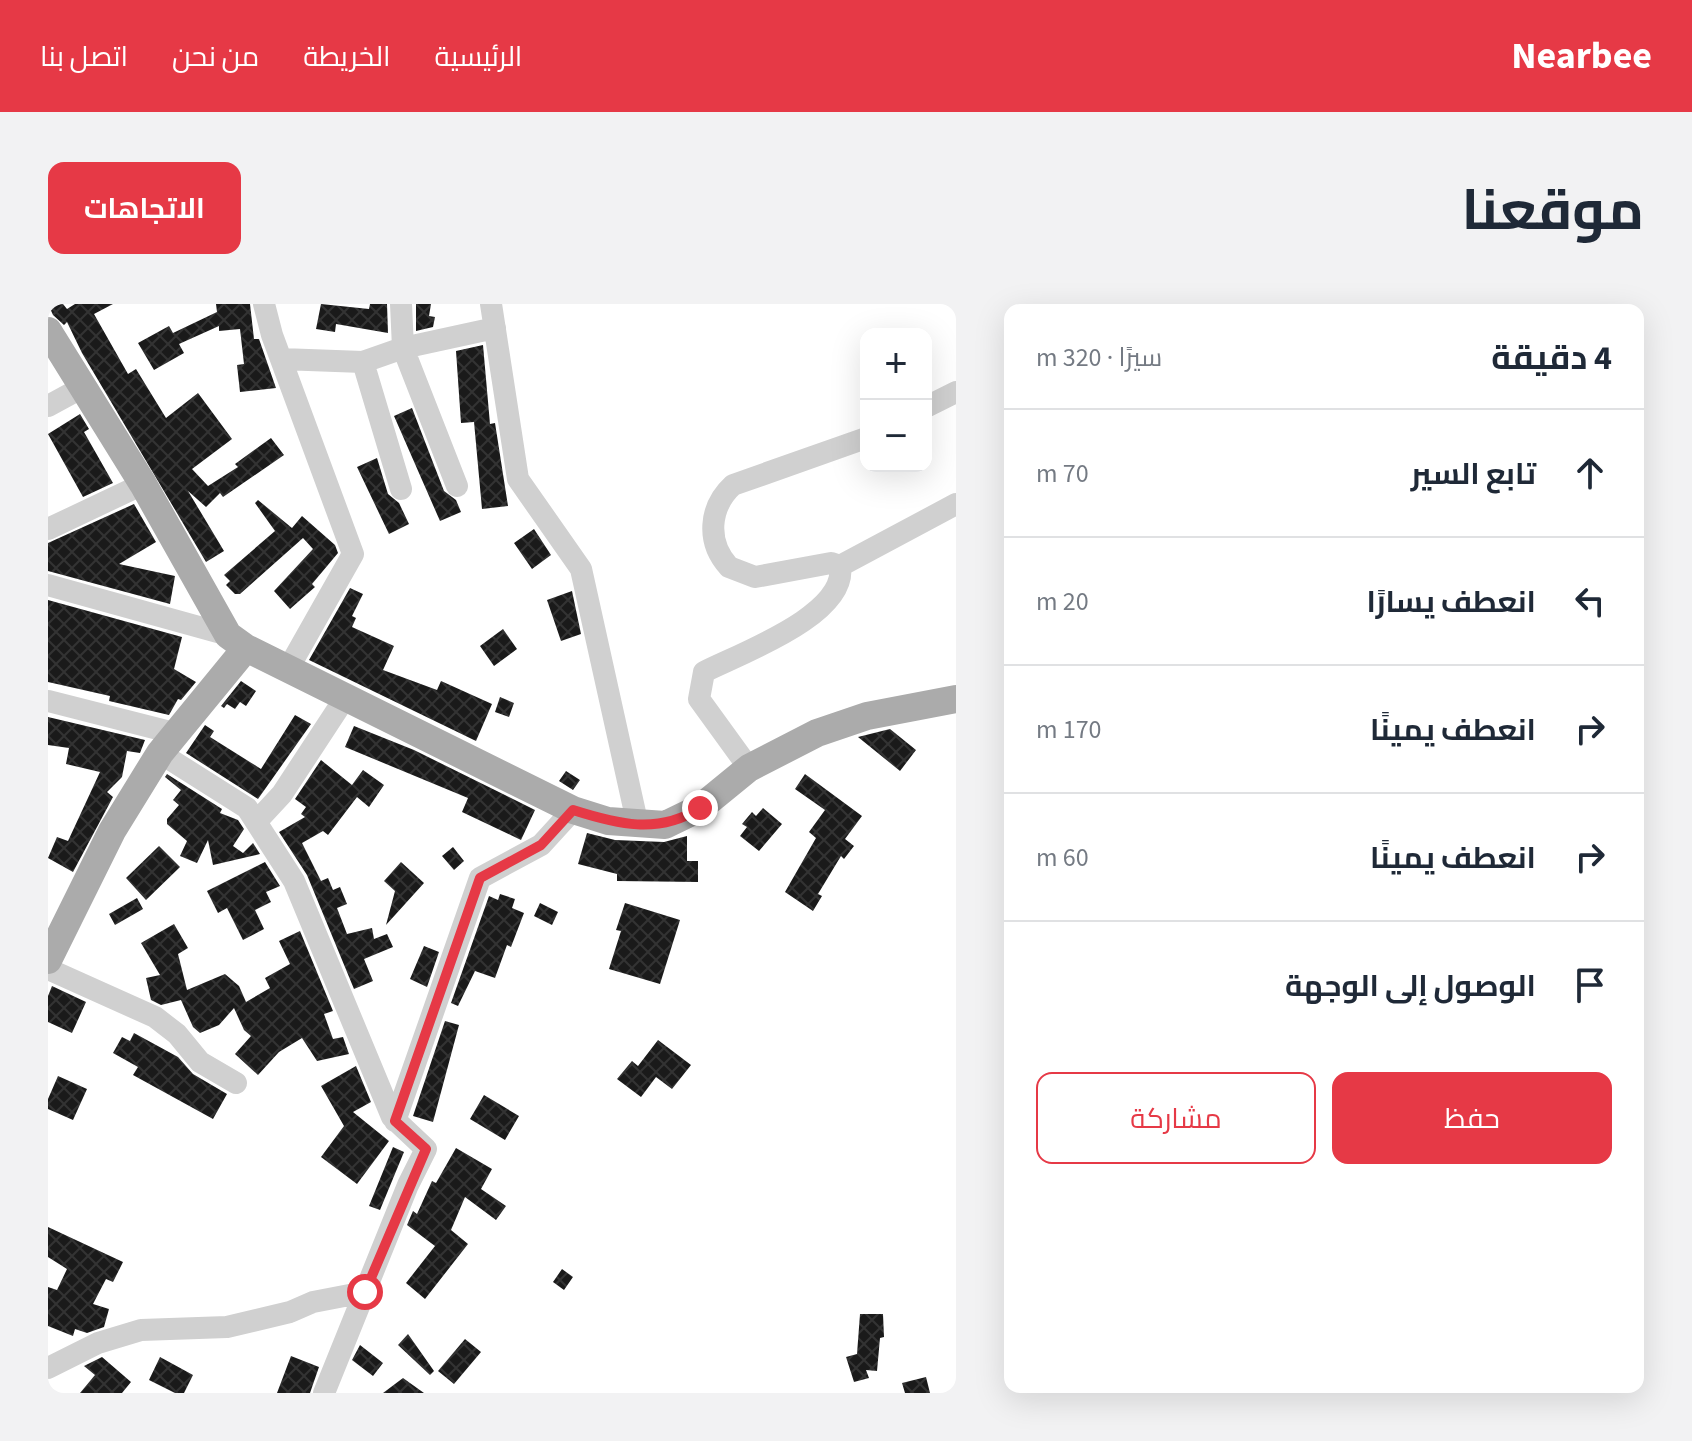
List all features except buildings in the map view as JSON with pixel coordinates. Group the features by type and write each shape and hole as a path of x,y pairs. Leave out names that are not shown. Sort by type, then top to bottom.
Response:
{"main road":[{"path":"48,331 237,642 573,810 638,826 665,825 682,820 749,768 817,733 867,716 956,699"},
{"path":"48,960 112,831 167,743 237,642"}],"street":[{"path":"401,304 403,348 457,486"},
{"path":"491,304 518,479 581,569 638,826"},
{"path":"267,306 281,359 353,554 288,669"},
{"path":"281,359 363,362 403,348 495,328"},
{"path":"363,362 401,489"},
{"path":"48,406 83,387"},
{"path":"932,404 956,392"},
{"path":"860,440 733,485 719,498 714,519 713,539 721,558 741,574 755,577 813,565 831,563 840,566 956,504"},
{"path":"48,529 143,484"},
{"path":"749,768 699,699 704,672 780,635 819,609 836,592 842,578 840,566"},
{"path":"48,585 237,642"},
{"path":"256,822 282,794 345,698"},
{"path":"48,701 167,743 247,808 294,881 395,1121 426,1149 324,1393"},
{"path":"395,1121 480,878 541,845 573,810"},
{"path":"48,969 155,1017 177,1034 200,1062 236,1083"},
{"path":"48,1368 98,1343 141,1330 227,1327 290,1312 313,1302 365,1292"}],"route":[{"path":"365,1292 408,1185 426,1149 395,1121 480,878 541,845 573,810 638,826 665,825 682,820 700,808"}]}
